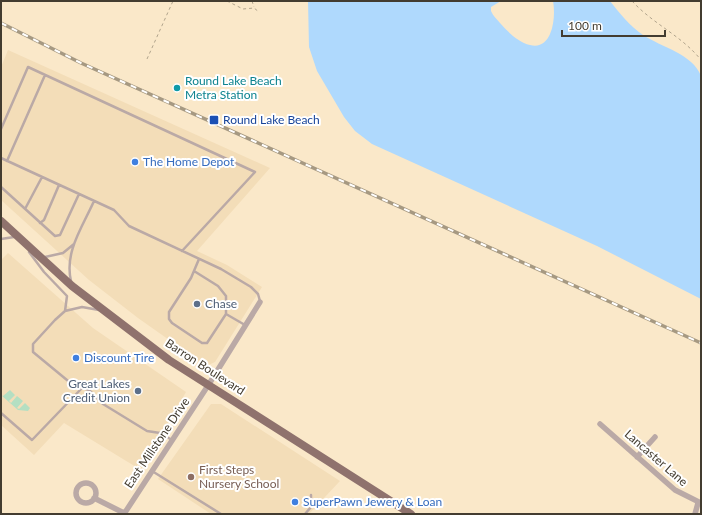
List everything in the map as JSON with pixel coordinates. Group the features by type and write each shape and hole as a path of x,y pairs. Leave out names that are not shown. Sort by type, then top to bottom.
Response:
{"main road":[{"name":"Barron Boulevard","path":"1,221 72,286 102,311 169,360 209,384 411,514"}],"street":[{"name":"East Millstone Drive","path":"124,514 209,384 260,302"},
{"name":"Lancaster Lane","path":"600,424 675,490 700,503"},
{"path":"638,457 655,437"},
{"path":"94,498 124,514"},
{"path":"695,514 700,503"}],"lane":[{"path":"1,129 28,68 255,172 182,251"},
{"path":"6,161 45,75"},
{"path":"1,158 114,210 129,226 221,269 250,287 258,294 260,302"},
{"path":"25,209 42,177"},
{"path":"40,223 44,220 59,185"},
{"path":"1,187 55,236 60,235 79,194"},
{"path":"72,286 68,269 74,244 94,201"},
{"path":"1,239 18,237 44,272 67,296 65,311"},
{"path":"40,257 52,257 63,253 74,244"},
{"path":"194,271 218,286 226,296 226,314 206,343 202,343 172,323 169,318 169,312 194,271 199,259"},
{"path":"102,311 82,307 65,311 33,344 33,352 73,385 89,390 103,404 147,431 160,433 172,440"},
{"path":"226,314 245,325"},
{"path":"1,413 32,440 82,388"},
{"path":"152,471 221,514"},
{"path":"305,514 311,507 311,495"}],"path":[{"path":"147,59 173,1"},
{"path":"227,1 243,9 254,8"},
{"path":"252,1 254,8 259,12"},
{"path":"632,1 643,13 691,47 701,60"}],"shaded area":[{"path":"8,50 270,168 197,251 227,265 262,287 215,362 206,366 138,318 89,280 1,200 1,67"},
{"path":"8,253 93,328 186,392 141,470 64,423 34,455 1,425 1,260"},
{"path":"211,404 221,404 340,481 309,514 211,514 158,479"}],"green space":[{"path":"10,390 15,395 9,401 11,403 17,396 23,401 17,408 19,409 25,403 30,408 28,411 18,410 1,395 3,396"}],"water":[{"path":"308,1 501,1 491,7 491,11 494,16 506,30 517,39 526,44 538,45 544,43 551,31 554,15 553,1 610,1 625,20 643,35 676,52 691,62 697,68 701,76 701,299 597,246 372,144 355,131 344,117 317,71 309,47"}],"railway":[{"path":"1,23 81,63 701,343"}],"place":[{"name":"Round Lake Beach Metra Station","path":"177,88"},
{"name":"Round Lake Beach","path":"214,120"},
{"name":"The Home Depot","path":"135,162"},
{"name":"Chase","path":"197,304"},
{"name":"Discount Tire","path":"76,358"},
{"name":"Great Lakes Credit Union","path":"138,391"},
{"name":"First Steps Nursery School","path":"191,477"},
{"name":"SuperPawn Jewery & Loan","path":"295,502"}]}
